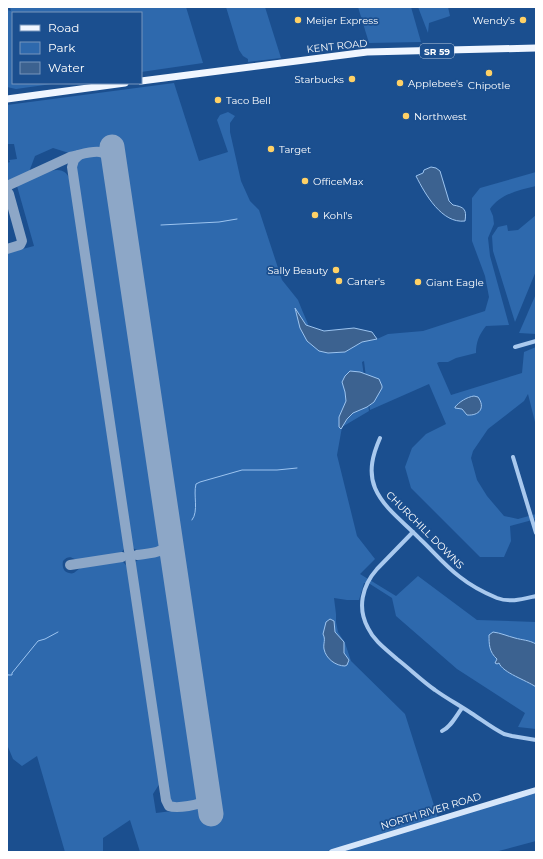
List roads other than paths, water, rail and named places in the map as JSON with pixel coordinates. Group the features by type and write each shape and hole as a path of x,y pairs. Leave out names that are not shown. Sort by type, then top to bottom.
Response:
{"main road":[{"name":"KENT ROAD","path":"142,81 367,52 536,48"},
{"path":"7,99 118,84"}],"street":[{"path":"515,347 536,341"},
{"name":"CHURCHILL DOWNS","path":"380,438 373,455 373,478 375,488 386,505 460,577 498,599 514,601 536,596"},
{"path":"513,457 536,533"},
{"path":"413,532 377,569 368,581 362,599 364,619 369,631 377,641 434,689 462,708 504,734 536,740"},
{"path":"442,731 447,729 462,708"},
{"name":"NORTH RIVER ROAD","path":"332,852 536,790"}],"water":[{"path":"431,167 440,171 449,201 453,205 464,209 466,214 465,221 457,221 449,218 429,199 416,176"},
{"path":"295,308 306,325 324,331 354,328 372,332 377,339 362,342 345,352 328,353 319,351 307,341 300,328"},
{"path":"350,371 360,372 379,379 382,388 374,402 353,413 341,429 339,427 339,417 346,401 342,382"},
{"path":"474,396 478,397 481,405 478,413 467,415 462,409 455,408 463,400"},
{"path":"330,619 334,621 335,632 344,642 344,653 349,660 345,666 338,665 329,659 325,653 323,634 326,622"},
{"path":"493,632 536,644 536,687 505,670 499,663 495,663 497,659 491,651 489,642 489,635"}],"waterway":[{"path":"161,225 219,222 237,219"},
{"path":"192,520 196,508 195,488 196,484 200,482 242,470 277,470 297,468"},
{"path":"7,673 8,675 12,675 12,673 38,641 58,632"}],"place":[{"name":"Meijer Express","path":"298,20"},
{"name":"Wendy's","path":"523,20"},
{"name":"Chipotle","path":"489,73"},
{"name":"Starbucks","path":"352,79"},
{"name":"Applebee's","path":"400,83"},
{"name":"Taco Bell","path":"218,100"},
{"name":"Northwest","path":"406,116"},
{"name":"Target","path":"271,149"},
{"name":"OfficeMax","path":"305,181"},
{"name":"Kohl's","path":"315,215"},
{"name":"Sally Beauty","path":"336,270"},
{"name":"Carter's","path":"339,281"},
{"name":"Giant Eagle","path":"418,282"}]}
